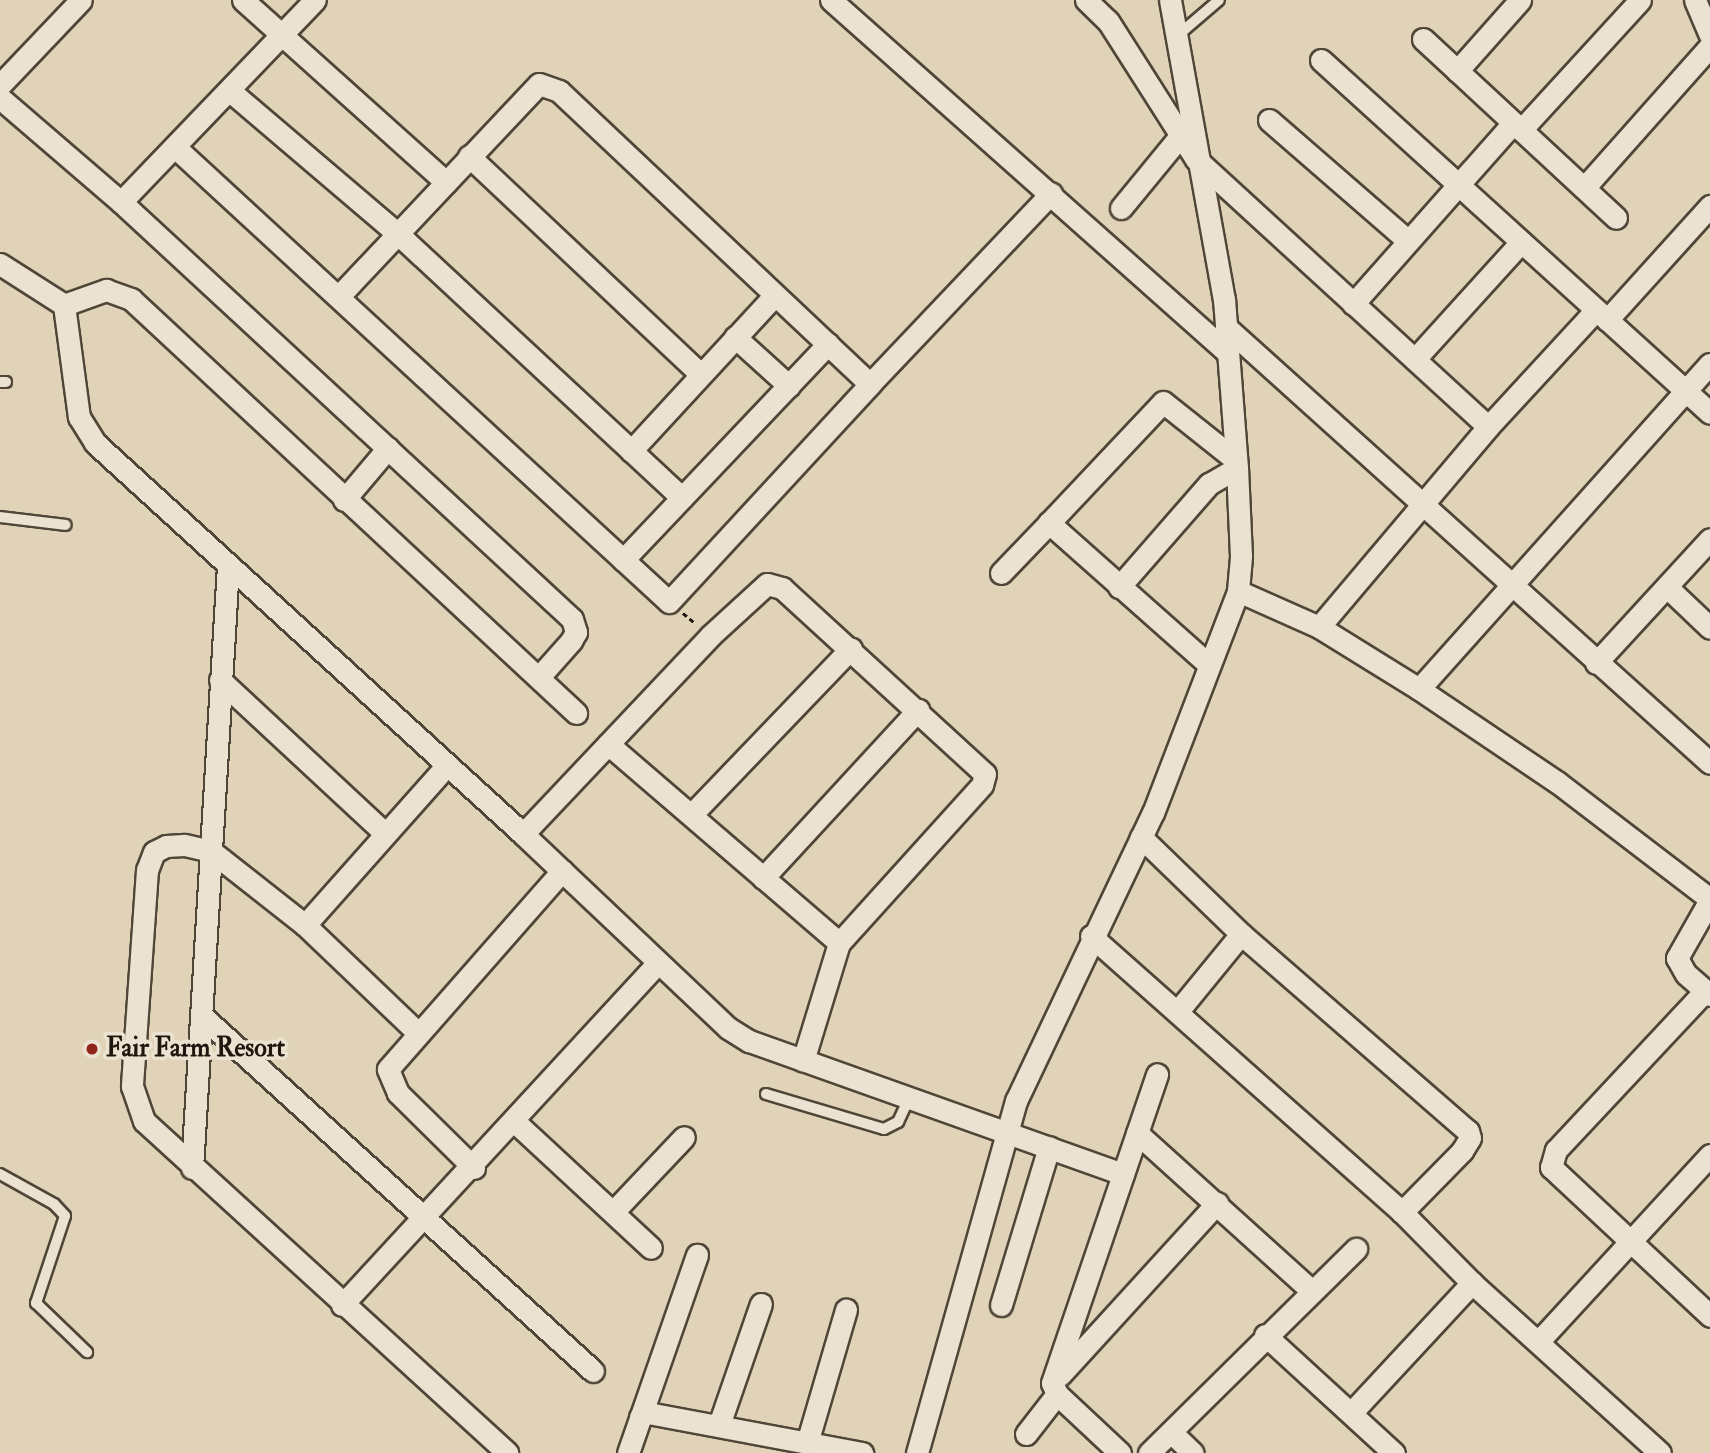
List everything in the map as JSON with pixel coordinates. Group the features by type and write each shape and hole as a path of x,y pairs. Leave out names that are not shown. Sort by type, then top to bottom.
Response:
{"street":[{"path":"0,85 81,0"},
{"path":"243,0 446,182"},
{"path":"121,202 176,148 315,0"},
{"path":"831,0 1227,352"},
{"path":"1086,0 1108,21 1196,159 1488,427"},
{"path":"918,1453 1005,1131 1091,936 1141,837 1238,591 1241,556 1237,464 1226,327 1170,0"},
{"path":"1457,71 1520,0"},
{"path":"1353,304 1458,183 1640,0"},
{"path":"1695,0 1710,35"},
{"path":"1423,39 1616,218"},
{"path":"1584,188 1710,46"},
{"path":"1321,60 1710,413"},
{"path":"339,296 532,88 548,85 870,384"},
{"path":"230,91 397,233 682,498"},
{"path":"0,98 121,202 572,619 576,632 571,641 539,677"},
{"path":"1269,120 1408,241"},
{"path":"1121,208 1181,135"},
{"path":"176,148 669,602 1051,193"},
{"path":"469,156 699,373"},
{"path":"1319,627 1488,427 1710,206"},
{"path":"1415,359 1521,242"},
{"path":"0,264 64,305 85,429 228,565 523,834 728,1028 749,1041 803,1061 1123,1174"},
{"path":"64,305 97,291 118,292 131,299 576,713"},
{"path":"631,451 699,373 774,296"},
{"path":"1226,327 1510,586 1710,763"},
{"path":"735,337 789,386"},
{"path":"623,560 828,344"},
{"path":"1419,689 1710,364"},
{"path":"1001,573 1163,402 1237,464"},
{"path":"344,500 387,449"},
{"path":"1119,587 1209,484 1237,464"},
{"path":"1049,523 1208,664"},
{"path":"1596,663 1710,539"},
{"path":"192,1168 228,565"},
{"path":"523,834 710,636 760,590 773,583 851,648 982,769 985,778 839,943 803,1061"},
{"path":"1667,587 1710,628"},
{"path":"1238,591 1319,627 1419,689 1557,782 1710,900 1677,958 1708,993 1550,1159 1557,1177 1710,1316"},
{"path":"692,813 851,648"},
{"path":"220,681 386,834"},
{"path":"764,878 918,710"},
{"path":"608,744 692,813 839,943"},
{"path":"305,925 447,765"},
{"path":"1141,837 1241,933 1468,1130 1470,1138 1462,1151 1402,1212"},
{"path":"418,1033 305,925 211,851 166,846 150,858 132,1086 144,1121 192,1168 507,1453"},
{"path":"474,1168 398,1093 388,1075 390,1061 562,871"},
{"path":"1178,1011 1241,933"},
{"path":"1091,936 1402,1212 1472,1283 1660,1453"},
{"path":"342,1305 474,1168 658,963"},
{"path":"202,1016 593,1371"},
{"path":"1055,1389 1157,1074"},
{"path":"515,1122 651,1248"},
{"path":"1137,1133 1311,1290"},
{"path":"612,1212 684,1137"},
{"path":"1001,1305 1049,1147"},
{"path":"1538,1342 1709,1158"},
{"path":"1026,1434 1055,1389 1217,1203"},
{"path":"1149,1453 1265,1335 1356,1250"},
{"path":"628,1453 697,1255"},
{"path":"1350,1413 1472,1283"},
{"path":"719,1425 761,1304"},
{"path":"807,1443 846,1310"},
{"path":"1265,1335 1394,1453"},
{"path":"1055,1389 1121,1453"},
{"path":"640,1417 648,1413 862,1453"},
{"path":"1171,1432 1193,1453"}],"lane":[{"path":"1177,36 1219,0"},
{"path":"0,517 66,524"},
{"path":"766,1094 875,1129 898,1122 909,1098"},
{"path":"0,1174 54,1204 65,1216 36,1303 87,1352"}],"path":[{"path":"669,602 710,636"}],"place":[{"name":"Fair Farm Resort","path":"92,1049"}]}
